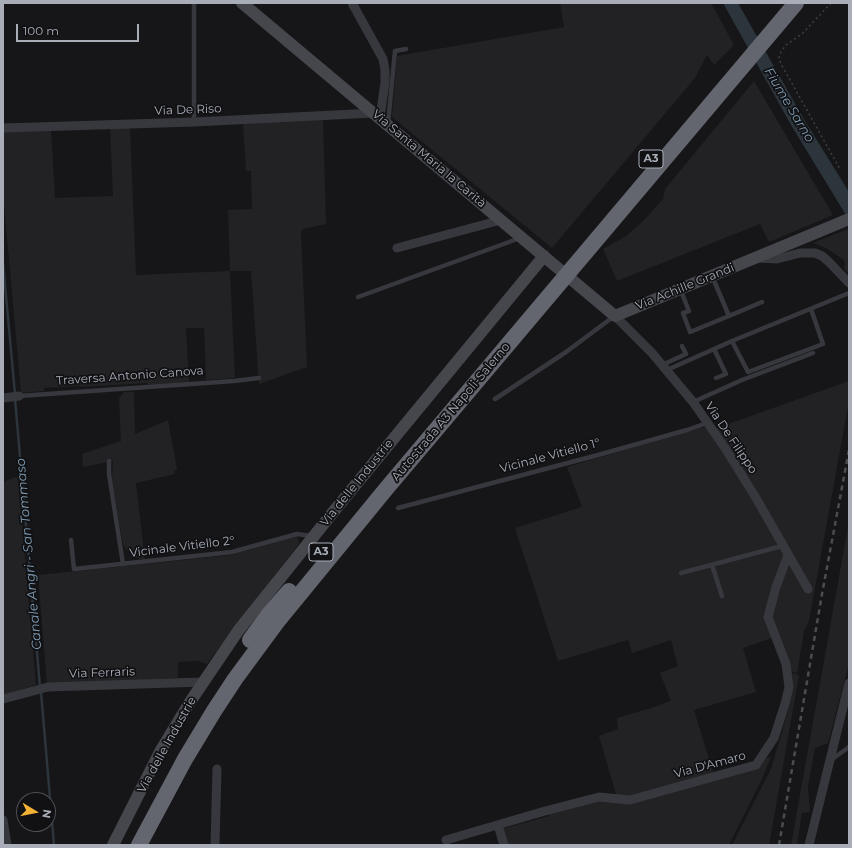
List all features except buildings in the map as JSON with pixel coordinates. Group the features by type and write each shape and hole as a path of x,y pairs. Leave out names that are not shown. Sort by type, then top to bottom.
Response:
{"highway":[{"name":"Autostrada A3 Napoli-Salerno","path":"772,22 782,3"},
{"name":"Autostrada A3 Napoli-Salerno","path":"127,845 176,753 204,707 230,667 269,614 572,261 772,22 796,3"},
{"name":"Autostrada A3 Napoli-Salerno","path":"139,845 185,759 214,711 256,649 552,284"}],"street":[{"name":"Via Santa Maria la Carità","path":"242,3 381,118 615,316"},
{"path":"352,3 383,59 385,82 381,118"},
{"name":"Via De Riso","path":"3,128 381,118"},
{"name":"Via Achille Grandi","path":"615,316 849,219"},
{"path":"397,248 501,220"},
{"name":"Via Achille Grandi","path":"756,258 777,259 800,253 815,253 822,256 829,262 849,283"},
{"name":"Via delle Industrie","path":"113,845 161,750 190,702 238,631 441,380 544,256"},
{"name":"Via De Filippo","path":"615,316 664,367 692,402 725,448 756,498 782,546 808,589"},
{"name":"Via D'Amaro","path":"446,840 599,797 630,800 756,765 763,757 774,738 789,687 786,664 768,617 776,587 788,555"},
{"name":"Via Ferraris","path":"3,699 48,687 203,682"},
{"path":"809,845 849,683"},
{"path":"840,719 849,712"},
{"path":"215,845 217,769"},
{"path":"3,820 7,845"},
{"path":"498,826 504,845"}],"lane":[{"path":"194,3 194,122"},
{"path":"381,118 395,51 406,49"},
{"path":"358,297 521,237"},
{"path":"712,276 729,316"},
{"path":"680,289 689,311 683,313 690,332 762,302"},
{"path":"664,367 714,349 849,293"},
{"path":"732,341 748,372 823,344 811,309"},
{"path":"495,399 566,352 615,316"},
{"path":"664,367 686,354 682,346"},
{"path":"714,349 726,374 716,378"},
{"path":"692,402 742,380 814,353"},
{"name":"Traversa Antonio Canova","path":"11,397 259,378"},
{"name":"Vicinale Vitiello 1°","path":"398,508 598,455 707,423"},
{"name":"Vicinale Vitiello 2°","path":"109,461 109,474 123,564"},
{"name":"Vicinale Vitiello 2°","path":"71,540 74,570 232,552 298,534 314,536"},
{"path":"681,573 782,546"},
{"path":"712,565 722,596"},
{"path":"829,761 849,747"}],"path":[{"path":"831,3 802,34 786,45 779,58 840,169"}],"shaded area":[{"path":"560,3 711,3 734,45 714,65 707,55 695,78 552,248 392,117 397,56 564,27"},
{"path":"754,81 833,215 769,242 760,224 617,281 603,249 626,236 644,220 663,199 665,189"},
{"path":"323,119 326,224 302,229 301,234 307,367 259,384 251,271 230,271 228,210 252,209 251,171 246,171 243,123"},
{"path":"130,127 136,275 230,271 235,378 206,380 204,328 186,328 189,382 147,385 147,383 44,388 44,391 21,393 3,193 3,131 51,129 55,198 113,196 110,128"},
{"path":"848,229 849,275 844,268 844,260 826,248 813,243"},
{"path":"849,381 849,401 809,621 804,631 797,673 783,669 772,638 743,648 756,692 694,710 713,772 771,757 762,779 729,845 507,845 502,829 549,816 548,813 603,800 618,801 599,736 618,729 617,718 671,701 660,673 678,666 671,640 632,653 628,640 558,661 515,528 582,507 567,467 700,428 717,428"},
{"path":"124,392 134,392 135,434 168,420 177,470 174,471 175,474 136,483 145,560 134,557 125,548 122,540 112,478 113,461 83,467 82,454 121,441 119,398"},
{"path":"18,476 36,685 3,695 3,482"},
{"path":"849,521 848,667 828,743 815,748 808,786 810,812 802,813 797,845 791,845"},
{"path":"298,536 299,544 207,664 198,661 178,662 178,678 47,685 38,575 232,555"},
{"path":"792,673 799,675 769,845 732,845 771,769 790,704 793,685"}],"water":[{"name":"Fiume Sarno","path":"723,3 738,3 805,121 849,192 849,220 791,125"}],"waterway":[{"name":"Canale Angri - San Tommaso","path":"3,263 15,394"},
{"name":"Canale Angri - San Tommaso","path":"15,399 40,687"},
{"name":"Canale Angri - San Tommaso","path":"41,692 54,845"}],"railway":[{"path":"779,845 822,594 849,450"}]}
